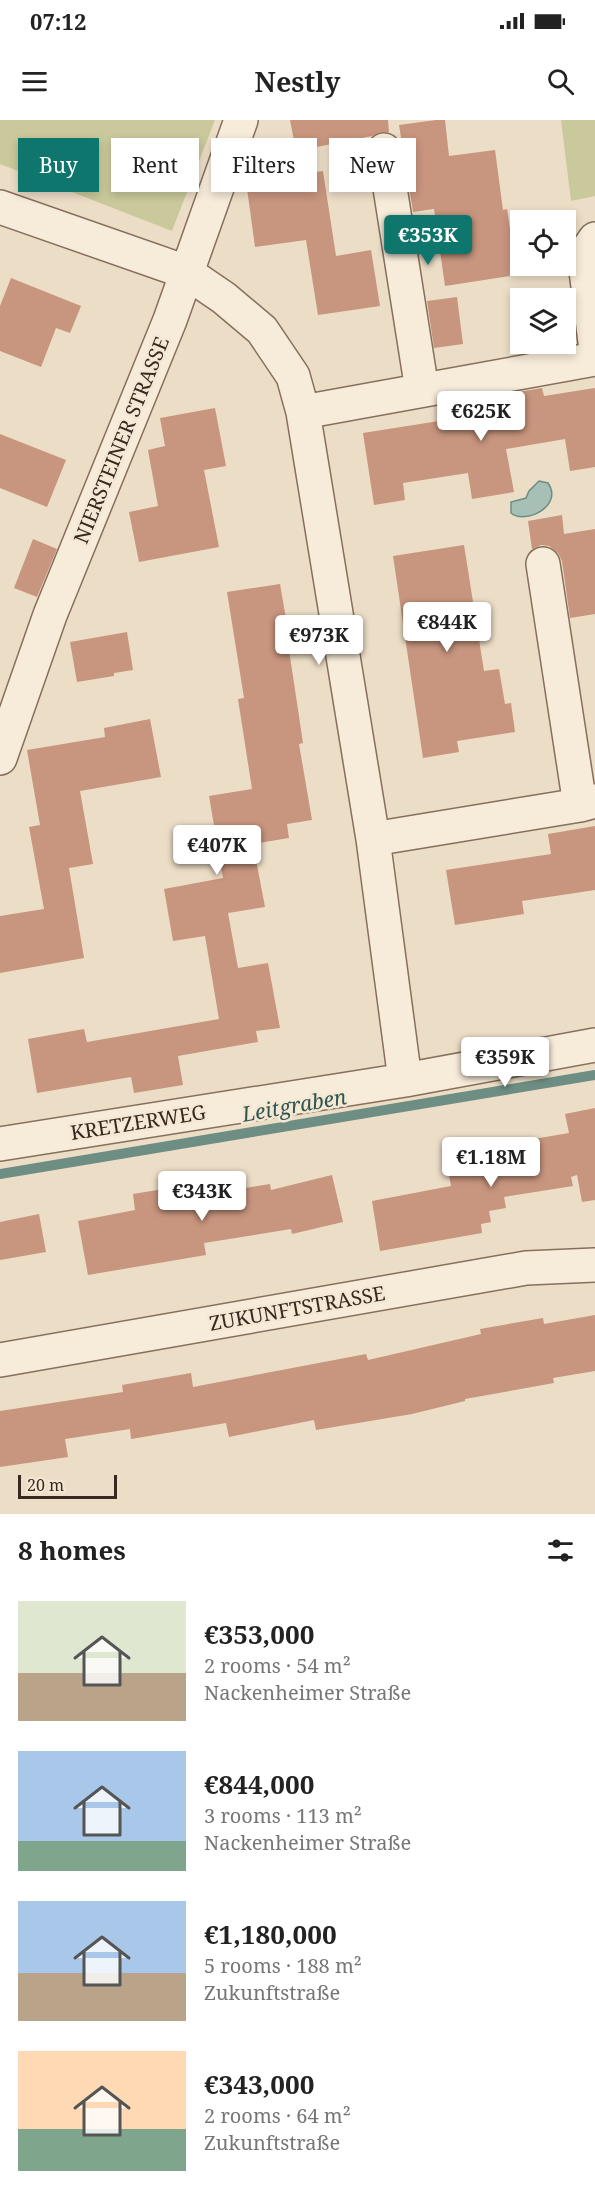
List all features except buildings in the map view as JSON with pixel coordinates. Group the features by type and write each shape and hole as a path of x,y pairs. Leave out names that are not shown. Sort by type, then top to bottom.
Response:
{"street":[{"name":"NIERSTEINER STRASSE","path":"0,758 50,615 170,320 241,120"},
{"path":"391,192 422,390"},
{"path":"0,207 186,272 224,298 262,330 293,376 303,412 373,839 405,1080"},
{"path":"595,239 584,255 595,342"},
{"path":"303,412 595,358"},
{"path":"373,839 587,803 543,564"},
{"name":"KRETZERWEG","path":"0,1144 405,1080 595,1045"},
{"name":"ZUKUNFTSTRASSE","path":"0,1360 526,1268 595,1265"}],"green space":[{"path":"0,120 215,120 199,161 199,138 111,138 111,192 187,192 172,231 72,192 99,192 99,138 18,138 18,171 0,164"},
{"path":"561,120 595,120 595,196 571,201"}],"shaded area":[{"path":"539,481 548,483 552,491 547,506 525,517 511,513 511,502 526,498 529,491"}],"waterway":[{"name":"Leitgraben","path":"0,1174 595,1075"}]}
